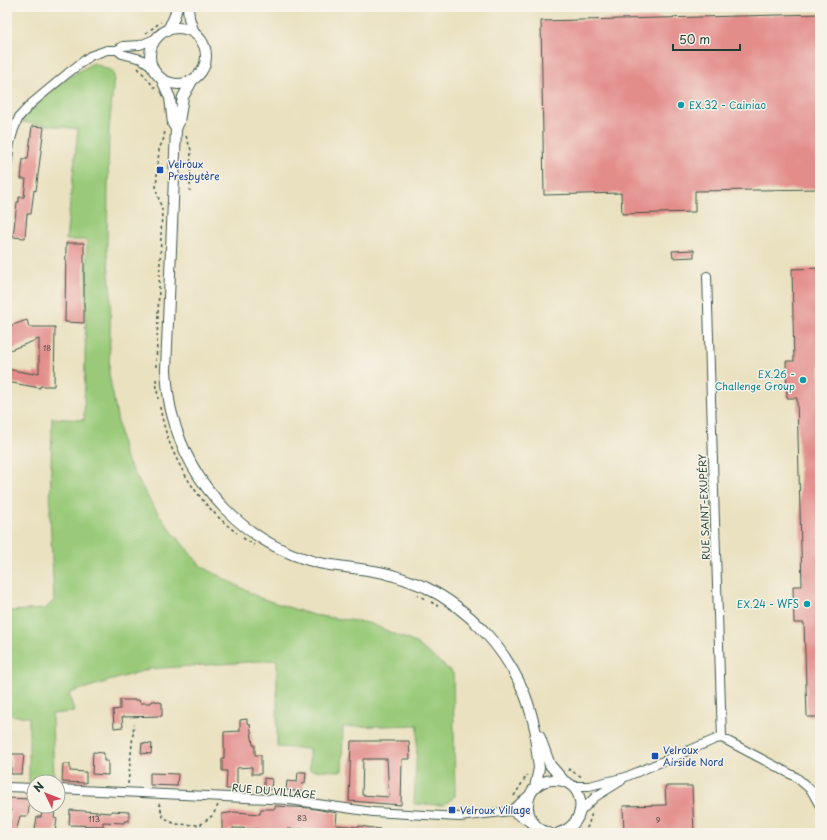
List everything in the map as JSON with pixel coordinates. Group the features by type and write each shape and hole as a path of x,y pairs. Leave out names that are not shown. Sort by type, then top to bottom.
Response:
{"street":[{"path":"7,167 10,143 14,129 20,117 32,103 90,56 107,50 117,50 123,46 140,45 157,38 167,30 174,18 177,7"},
{"path":"188,7 189,18 194,33"},
{"path":"167,30 180,28 194,33 203,41 207,59 202,72 192,81 183,97 179,122 170,128"},
{"path":"157,38 150,51 150,59 154,71 162,80 170,98 173,124 170,128 166,370 169,400 177,434 191,464 205,486 226,510 247,529 271,544 294,555 319,563 380,572 402,578 426,588 458,608 479,626 504,656 519,683 525,696 536,733 539,735 550,764 577,792 580,799 581,811"},
{"path":"117,50 122,54 141,59 152,66"},
{"path":"162,80 177,85 192,81"},
{"name":"RUE SAINT-EXUPÉRY","path":"707,276 722,738"},
{"path":"536,733 535,739 538,772 528,802 527,810 530,818 537,828"},
{"path":"549,833 537,828 510,811 540,783 547,780 556,780 589,786 623,778 722,738 796,777 811,790 820,806"},
{"path":"560,833 570,830 581,811 590,801 621,781 623,778"},
{"path":"7,787 26,788"},
{"name":"RUE DU VILLAGE","path":"66,789 290,800 373,812 434,816 459,817 510,811"}],"path":[{"path":"144,34 162,20"},
{"path":"137,67 156,90"},
{"path":"156,372 162,210 156,189 159,149 170,128"},
{"path":"186,134 191,150 190,191"},
{"path":"156,378 160,411 165,429 176,458 185,474 197,493 219,518 257,547"},
{"path":"413,593 440,607"},
{"path":"127,792 134,724"},
{"path":"566,768 585,778"},
{"path":"511,799 518,791 529,772"},
{"path":"156,794 163,817 175,824 200,825 213,815 222,796"},
{"path":"582,833 590,821 592,812"}],"green space":[{"path":"93,63 113,71 114,77 109,130 107,250 111,295 109,374 124,455 150,501 168,527 201,566 260,598 313,615 369,623 416,643 453,673 455,796 444,805 414,804 418,725 343,727 342,771 310,770 309,749 277,747 277,660 149,669 69,693 74,712 52,714 54,774 29,774 29,717 7,715 9,611 45,609 54,600 50,515 52,418 84,420 87,240 66,240 78,129 22,122 25,115 63,81"}],"building":[{"name":"EX.32 - Cainiao","path":"820,14 820,189 695,191 695,212 622,214 621,193 544,195 541,21"},
{"path":"32,126 44,127 36,191 34,190 31,214 27,214 25,238 13,237 17,202 19,202 19,197 24,197 26,179 21,179 23,159 28,159"},
{"path":"66,243 84,243 84,323 65,322"},
{"path":"694,250 694,257 673,258 672,251"},
{"path":"820,268 820,717 807,717 804,623 794,623 793,586 802,586 797,398 787,398 786,361 794,361 792,269"},
{"path":"27,320 29,327 55,327 54,386 40,386 40,388 7,382 7,369 34,374 34,372 39,373 39,339 10,350 7,343 7,327"},
{"path":"120,700 139,700 140,703 151,703 152,701 156,701 162,703 162,716 122,717 123,727 114,728 113,710 120,709"},
{"path":"247,719 247,723 250,724 253,745 255,745 255,755 261,755 261,774 252,774 252,767 237,768 237,789 226,789 227,771 222,771 222,758 224,758 224,732 240,731 240,720"},
{"path":"351,741 409,741 410,759 402,759 401,805 349,801","holes":["363,759 387,759 389,797 362,795"]},
{"path":"142,743 152,744 151,754 141,753"},
{"path":"93,752 104,753 104,761 108,761 108,775 92,774"},
{"path":"11,754 24,754 22,774 11,774"},
{"path":"63,764 70,764 70,771 86,772 86,783 66,782 66,774 62,774"},
{"path":"298,772 306,772 302,792 286,790 287,781 297,782"},
{"path":"150,773 178,774 177,786 150,785"},
{"path":"264,778 272,779 271,790 264,789"},
{"path":"665,786 692,786 694,833 624,833 623,806 666,805"},
{"path":"7,798 26,799 26,814 28,814 28,816 20,816 16,833 7,833 8,824 10,824 11,810 7,810"},
{"path":"275,806 310,808 337,813 336,825 380,829 380,833 323,833 323,829 287,829 287,833 259,833 259,829 233,828 233,830 229,830 229,832 222,832 222,814 235,812 260,814 261,809 275,809"},
{"path":"70,810 111,813 111,811 129,812 129,821 125,821 124,823 103,822 103,826 69,825"},
{"path":"42,814 54,814 54,818 57,819 55,832 35,829 37,817 41,817"}],"place":[{"name":"EX.32 - Cainiao","path":"681,105"},
{"name":"Velroux Presbytère","path":"160,170"},
{"name":"EX.26 - Challenge Group","path":"803,380"},
{"name":"EX.24 - WFS","path":"807,604"},
{"name":"Velroux Airside Nord","path":"655,756"},
{"name":"Velroux Village","path":"452,810"}]}
